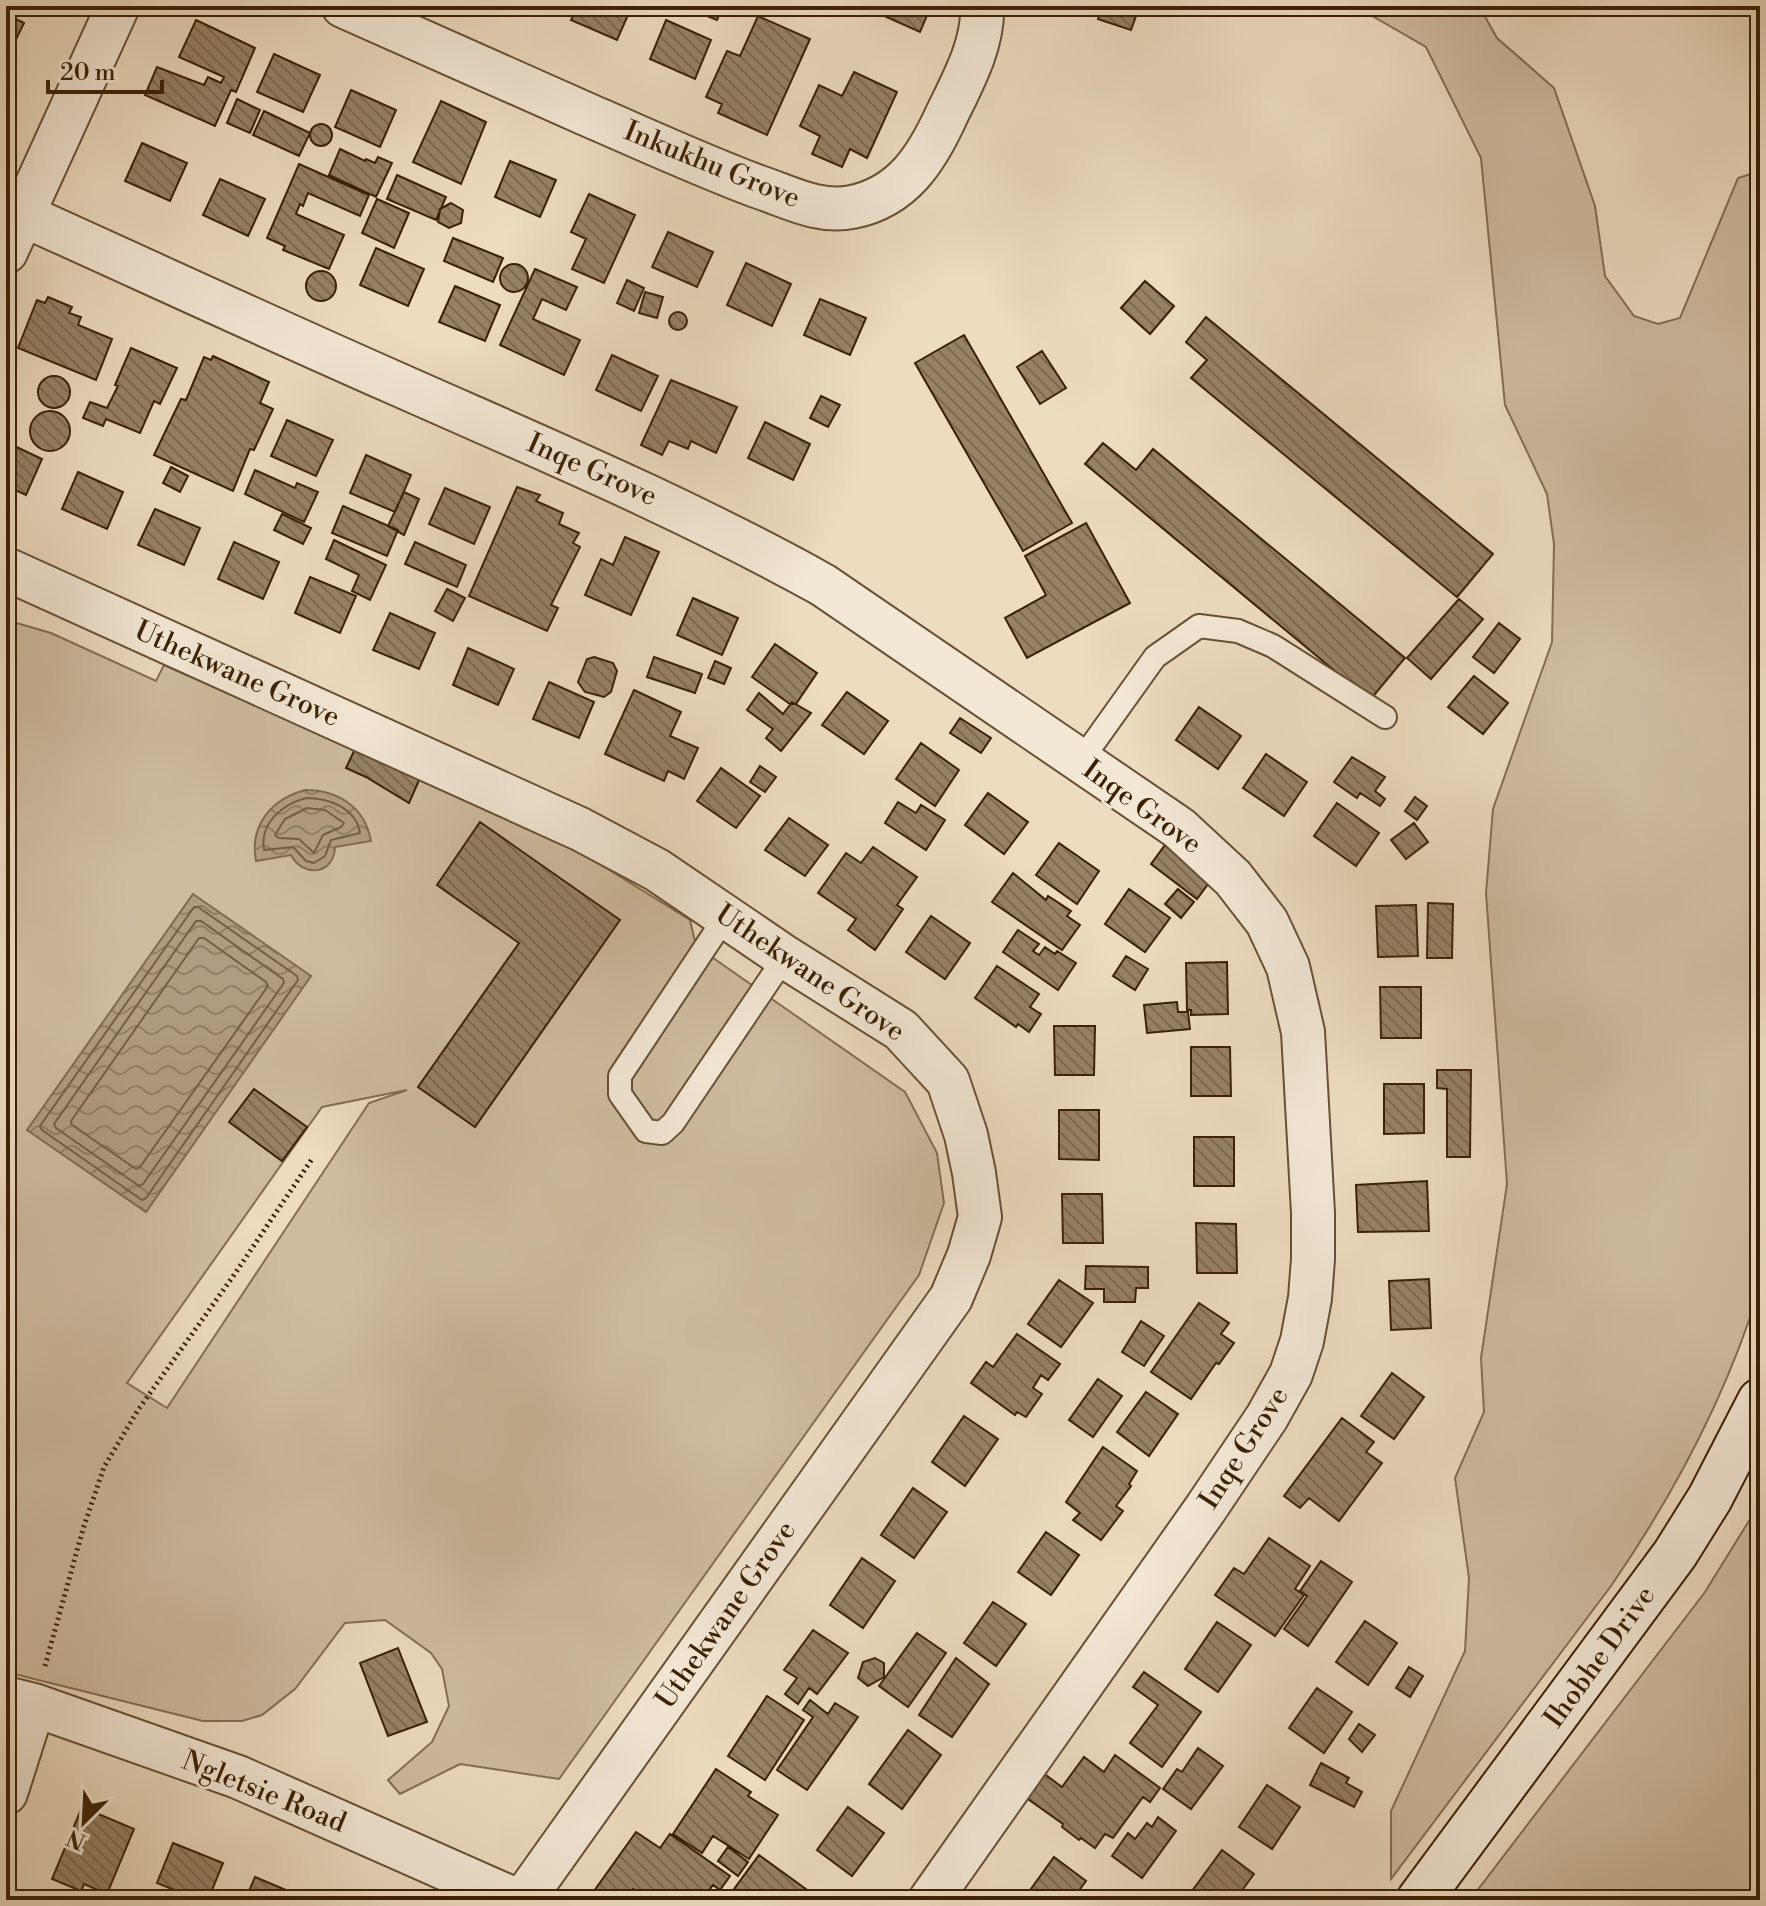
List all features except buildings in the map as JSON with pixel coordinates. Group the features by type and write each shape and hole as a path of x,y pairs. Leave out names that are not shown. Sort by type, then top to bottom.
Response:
{"street":[{"path":"6,252 118,6"},
{"name":"Inkukhu Grove","path":"343,6 718,172 797,201 832,209 853,207 879,198 903,182 930,152 968,69 983,19 982,6"},
{"name":"Inqe Grove","path":"23,215 625,483 823,585 1179,828 1233,878 1267,922 1288,967 1303,1032 1313,1213 1310,1298 1302,1341 1291,1374 1267,1417 930,1900"},
{"name":"Uthekwane Grove","path":"6,569 580,829 657,870 785,957 901,1030 948,1081 966,1135 980,1217 951,1298 523,1900"},
{"name":"Ihobhe Drive","path":"1419,1900 1675,1554 1710,1498 1760,1401"},
{"path":"6,1793 20,1702"},
{"name":"Ngletsie Road","path":"20,1702 238,1777 516,1900"}],"lane":[{"path":"1080,762 1155,657 1199,626 1238,631 1273,646 1385,717"},
{"path":"726,916 620,1076 620,1094 646,1131 662,1133 673,1123 785,957"}],"path":[{"path":"20,1702 104,1467 138,1410 312,1159"}],"shaded area":[{"path":"1355,6 1479,6 1497,38 1554,88 1595,206 1605,276 1634,316 1658,324 1680,318 1738,178 1760,171 1760,1287 1715,1405 1657,1515 1611,1586 1391,1879 1391,1811 1465,1651 1469,1578 1455,1478 1484,1412 1481,1358 1507,1184 1486,893 1493,809 1552,642 1554,544 1547,494 1505,405 1481,158 1426,47"},
{"path":"6,620 51,633 156,681 164,665 515,819 585,855 690,920 696,946 905,1092 937,1153 944,1203 919,1275 559,1779 460,1764 400,1794 388,1780 432,1742 449,1706 442,1669 431,1653 385,1620 345,1623 295,1689 262,1715 242,1721 203,1721 6,1672","holes":["407,1090 369,1103 167,1408 127,1383 322,1107"]},
{"path":"1760,1503 1760,1900 1470,1900 1705,1592"}],"water":[{"path":"305,790 328,793 348,803 363,819 371,841 335,847 329,863 317,870 303,867 291,855 256,861 256,836 266,815 282,800"},
{"path":"193,894 311,976 146,1212 27,1130"}]}
